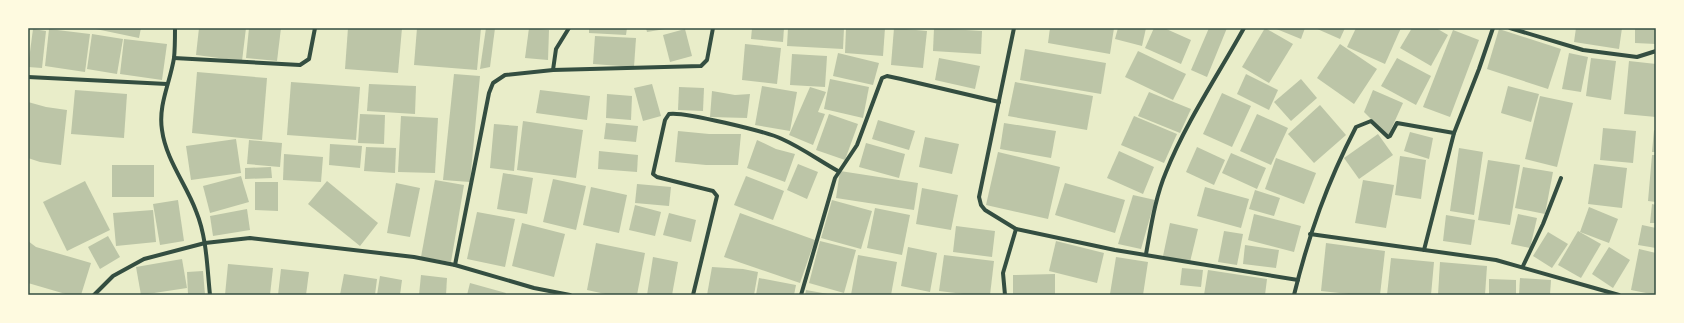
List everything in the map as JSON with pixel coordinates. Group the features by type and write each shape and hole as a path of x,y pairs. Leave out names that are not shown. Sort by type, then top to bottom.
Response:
{"street":[{"path":"175,28 174,58 161,112 164,142 170,158 197,212 205,243 210,295"},
{"path":"174,58 300,65 308,59 315,28"},
{"path":"553,70 556,49 569,28"},
{"path":"455,265 493,84 505,75 553,70 701,66 708,60 713,28"},
{"path":"1014,28 979,197 981,205 985,210 1016,229 1115,250 1298,280"},
{"path":"1146,254 1155,207 1165,173 1179,142 1244,28"},
{"path":"1424,250 1454,133 1493,28"},
{"path":"1510,28 1583,50 1637,57 1656,51"},
{"path":"801,295 828,195 838,171 857,145 884,76 999,102"},
{"path":"28,77 167,84"},
{"path":"693,295 717,196 713,191 657,177 653,174 665,120 668,114 719,122 777,136 838,171"},
{"path":"1294,295 1310,234 1343,153 1356,127 1371,121 1386,136 1389,137 1397,124 1454,133"},
{"path":"1523,266 1543,224 1561,178"},
{"path":"1005,295 1003,273 1016,229"},
{"path":"1310,234 1496,260 1523,266 1547,276 1620,295"},
{"path":"94,295 113,276 144,259 205,243 250,238 383,253 455,265 534,288 570,295"}],"building":[{"path":"91,28 141,28 139,38"},
{"path":"199,28 246,28 242,61 196,55"},
{"path":"249,28 281,28 277,61 246,58"},
{"path":"348,28 402,28 398,73 345,69"},
{"path":"417,28 481,28 477,70 414,65"},
{"path":"486,28 495,28 490,67 480,69"},
{"path":"529,28 549,30 548,60 525,58"},
{"path":"589,28 627,28 626,35 589,33"},
{"path":"646,28 665,28 665,29 647,32"},
{"path":"752,28 784,28 783,42 751,39"},
{"path":"788,28 844,28 843,49 787,46"},
{"path":"846,28 885,28 883,56 845,53"},
{"path":"894,28 927,31 923,68 891,65"},
{"path":"934,28 982,31 981,54 933,51"},
{"path":"1050,28 1114,28 1110,54 1048,43"},
{"path":"1118,28 1146,28 1142,46 1115,39"},
{"path":"1154,28 1164,28 1191,40 1181,64 1145,48"},
{"path":"1209,28 1227,28 1207,77 1191,70"},
{"path":"1265,28 1293,44 1269,83 1242,67"},
{"path":"1274,28 1305,28 1301,39"},
{"path":"1315,28 1345,28 1340,39"},
{"path":"1356,28 1401,28 1385,64 1347,47"},
{"path":"1412,28 1436,28 1448,35 1431,66 1400,48"},
{"path":"1576,28 1622,28 1619,49 1574,42"},
{"path":"1635,28 1656,28 1656,44 1635,43"},
{"path":"33,29 46,31 42,68 28,67"},
{"path":"49,29 90,34 85,72 45,66"},
{"path":"685,29 692,56 670,62 663,35"},
{"path":"1499,29 1561,49 1548,89 1487,69"},
{"path":"1453,30 1479,40 1450,117 1423,107"},
{"path":"92,34 123,39 117,74 87,69"},
{"path":"595,36 636,38 634,67 593,64"},
{"path":"124,39 167,44 162,80 120,74"},
{"path":"745,44 781,48 777,84 742,80"},
{"path":"1340,44 1377,69 1354,104 1317,78"},
{"path":"1025,49 1106,63 1101,94 1020,80"},
{"path":"1138,51 1186,74 1173,100 1125,77"},
{"path":"838,53 879,63 873,85 833,76"},
{"path":"1569,53 1588,57 1581,92 1562,89"},
{"path":"792,54 827,56 825,87 790,85"},
{"path":"939,58 980,66 975,89 935,80"},
{"path":"1397,58 1431,76 1416,105 1381,86"},
{"path":"1591,58 1616,61 1611,100 1586,96"},
{"path":"1629,61 1656,64 1656,117 1624,114"},
{"path":"197,72 267,78 262,140 192,133"},
{"path":"454,74 480,76 470,182 443,180"},
{"path":"1246,74 1278,90 1269,110 1237,94"},
{"path":"830,79 869,87 863,118 824,109"},
{"path":"1301,79 1317,98 1291,121 1274,102"},
{"path":"291,82 360,87 356,140 287,135"},
{"path":"1015,82 1093,96 1087,130 1008,116"},
{"path":"369,84 416,86 415,114 367,111"},
{"path":"652,84 661,116 643,121 634,88"},
{"path":"762,86 797,92 790,131 755,125"},
{"path":"1508,86 1539,94 1531,122 1501,113"},
{"path":"679,87 704,88 703,111 678,110"},
{"path":"810,87 826,92 818,112 825,114 813,145 789,135"},
{"path":"75,90 127,94 124,138 71,134"},
{"path":"540,90 590,96 587,120 536,113"},
{"path":"1373,90 1403,103 1388,136 1364,112"},
{"path":"712,91 735,95 750,94 747,118 710,117"},
{"path":"1149,92 1191,109 1180,133 1138,116"},
{"path":"1222,93 1251,106 1232,147 1203,134"},
{"path":"607,94 632,96 631,120 606,118"},
{"path":"1540,96 1573,103 1557,167 1525,159"},
{"path":"28,102 46,107 67,110 61,165 40,162 28,158"},
{"path":"1320,105 1346,135 1314,163 1288,134"},
{"path":"360,114 385,115 384,144 358,143"},
{"path":"829,114 858,124 845,160 816,150"},
{"path":"1257,114 1288,128 1271,165 1240,151"},
{"path":"401,116 438,118 435,173 398,172"},
{"path":"1134,116 1177,134 1164,163 1121,145"},
{"path":"878,120 915,131 909,150 872,139"},
{"path":"523,121 583,130 576,178 517,170"},
{"path":"606,123 638,126 636,142 604,139"},
{"path":"1004,123 1056,131 1051,158 1000,149"},
{"path":"494,124 518,126 514,171 490,168"},
{"path":"1603,128 1636,131 1633,163 1600,160"},
{"path":"1654,130 1656,131 1656,152 1652,152"},
{"path":"678,131 709,134 741,134 738,165 706,165 675,162"},
{"path":"1410,132 1433,138 1429,159 1404,151"},
{"path":"1378,134 1393,155 1359,179 1344,158"},
{"path":"925,137 959,144 952,174 919,167"},
{"path":"236,139 241,173 191,180 186,146"},
{"path":"249,140 282,143 280,167 247,164"},
{"path":"757,140 776,149 795,154 785,182 747,168"},
{"path":"866,143 905,154 899,178 859,167"},
{"path":"330,144 362,146 360,168 329,165"},
{"path":"366,147 396,148 395,173 364,171"},
{"path":"1197,147 1225,160 1214,185 1186,172"},
{"path":"1459,148 1483,152 1474,215 1450,211"},
{"path":"599,151 638,155 637,172 598,169"},
{"path":"1119,151 1154,167 1143,194 1107,178"},
{"path":"998,152 1060,167 1048,219 986,205"},
{"path":"1231,153 1266,168 1257,189 1222,173"},
{"path":"284,154 323,157 321,182 283,180"},
{"path":"1652,155 1656,155 1656,202 1648,201"},
{"path":"1400,156 1426,160 1421,199 1395,195"},
{"path":"1276,158 1316,173 1304,204 1265,189"},
{"path":"1488,160 1520,165 1510,225 1478,220"},
{"path":"798,164 818,172 807,199 787,190"},
{"path":"1594,164 1627,168 1622,208 1588,204"},
{"path":"112,165 154,165 154,197 112,197"},
{"path":"271,167 272,178 245,179 245,168"},
{"path":"1523,167 1553,172 1545,214 1515,208"},
{"path":"840,171 918,183 914,210 836,198"},
{"path":"503,173 533,178 527,214 497,209"},
{"path":"241,176 249,202 210,213 203,186"},
{"path":"746,176 784,191 773,220 734,205"},
{"path":"553,179 586,186 576,230 543,222"},
{"path":"435,180 464,185 451,262 421,257"},
{"path":"1363,180 1394,185 1386,228 1355,223"},
{"path":"85,181 110,230 67,251 43,202"},
{"path":"327,181 378,223 360,246 308,204"},
{"path":"255,182 278,182 278,211 255,210"},
{"path":"396,183 420,188 410,237 387,233"},
{"path":"1065,183 1125,200 1115,233 1055,215"},
{"path":"637,184 671,187 669,206 635,203"},
{"path":"591,187 627,195 619,233 583,225"},
{"path":"1205,187 1249,199 1241,228 1197,216"},
{"path":"922,188 958,195 951,230 916,224"},
{"path":"1255,190 1280,198 1274,216 1249,209"},
{"path":"1133,195 1155,200 1141,249 1118,244"},
{"path":"178,200 184,241 160,245 153,204"},
{"path":"832,200 872,211 861,249 821,238"},
{"path":"1652,204 1656,205 1656,223 1650,223"},
{"path":"635,205 661,212 655,236 629,230"},
{"path":"1589,207 1618,219 1609,243 1580,232"},
{"path":"875,208 910,215 902,255 867,248"},
{"path":"247,209 250,230 213,236 210,216"},
{"path":"153,210 156,242 116,246 113,213"},
{"path":"477,212 515,219 505,267 467,259"},
{"path":"669,213 696,220 691,242 663,235"},
{"path":"740,213 815,240 800,283 724,257"},
{"path":"1254,214 1301,226 1294,252 1248,240"},
{"path":"1518,214 1537,218 1530,248 1511,244"},
{"path":"1446,215 1475,220 1471,245 1443,241"},
{"path":"522,223 565,234 554,277 512,266"},
{"path":"1170,223 1198,229 1190,262 1163,256"},
{"path":"1642,225 1656,228 1656,248 1638,245"},
{"path":"956,226 995,231 992,257 953,252"},
{"path":"1224,231 1243,234 1237,265 1218,262"},
{"path":"1578,231 1601,244 1581,278 1558,265"},
{"path":"1548,232 1568,244 1552,268 1533,256"},
{"path":"108,236 120,257 100,269 88,247"},
{"path":"28,241 36,247 91,263 81,295 69,295 28,283"},
{"path":"820,241 856,250 844,293 809,283"},
{"path":"1056,241 1104,253 1097,283 1049,271"},
{"path":"596,243 645,253 637,295 610,295 587,290"},
{"path":"1326,243 1385,251 1380,295 1358,295 1321,291"},
{"path":"1245,245 1279,250 1276,268 1243,264"},
{"path":"908,247 937,253 930,292 901,286"},
{"path":"1609,247 1630,260 1613,288 1592,274"},
{"path":"1639,249 1656,253 1656,295 1631,290"},
{"path":"858,255 897,262 891,295 851,295"},
{"path":"944,255 994,261 990,295 972,295 939,291"},
{"path":"653,257 678,262 672,295 647,295"},
{"path":"1116,257 1148,262 1143,295 1110,294"},
{"path":"1391,258 1434,262 1431,295 1387,295"},
{"path":"182,259 187,288 141,295 136,267"},
{"path":"1440,262 1487,266 1485,295 1438,295"},
{"path":"228,264 273,268 270,295 225,295"},
{"path":"712,267 743,269 758,272 754,295 707,295"},
{"path":"1182,268 1203,270 1201,287 1180,285"},
{"path":"281,269 309,272 306,295 278,295"},
{"path":"1208,270 1267,279 1265,295 1204,295"},
{"path":"203,271 205,295 188,295 187,272"},
{"path":"344,274 377,279 375,295 340,295"},
{"path":"1055,274 1055,295 1013,295 1013,275"},
{"path":"421,275 447,278 446,295 419,295"},
{"path":"380,276 402,280 400,295 377,295"},
{"path":"759,278 796,285 794,295 756,295"},
{"path":"1520,278 1551,280 1550,295 1519,295"},
{"path":"1489,279 1516,280 1516,295 1489,295"},
{"path":"470,283 506,293 505,295 467,295"},
{"path":"806,290 828,294 828,295 805,295"}]}
